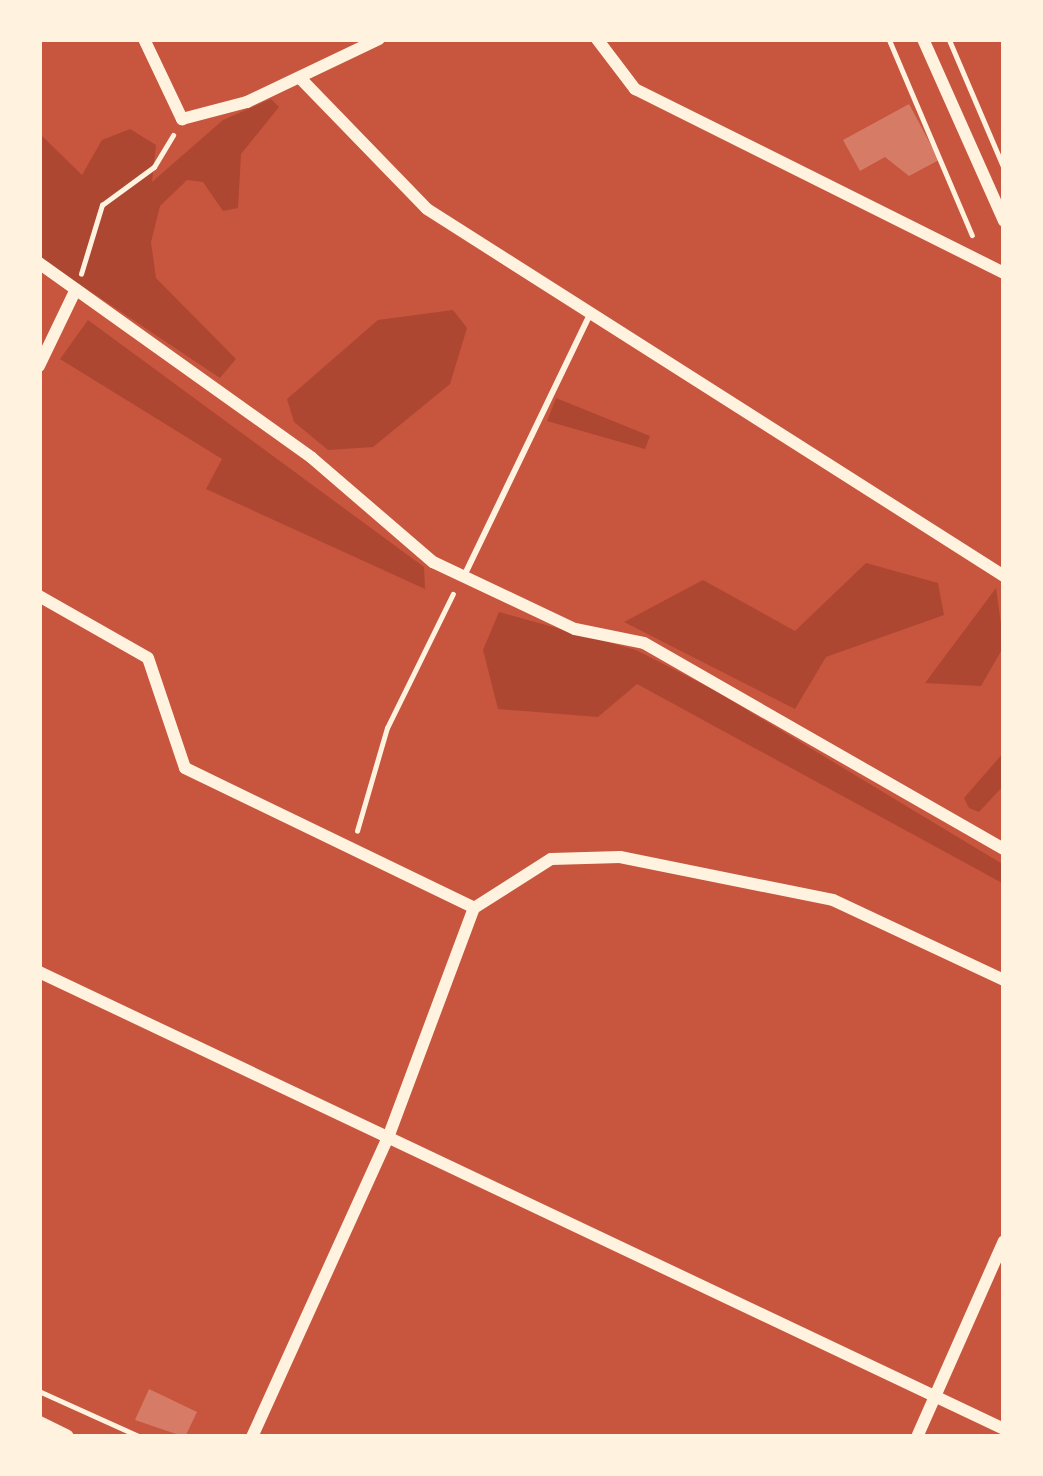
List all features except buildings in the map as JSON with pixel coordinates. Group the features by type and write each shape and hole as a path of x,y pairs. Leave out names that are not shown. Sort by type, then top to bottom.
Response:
{"street":[{"path":"144,39 182,119 300,78 363,42 379,39"},
{"path":"597,39 635,89 1004,273"},
{"path":"923,39 1004,221"},
{"path":"300,78 427,209 1004,576"},
{"path":"39,263 463,577 575,629 644,643 1004,849"},
{"path":"39,366 76,289"},
{"path":"39,596 148,658 184,768 474,908"},
{"path":"252,1437 389,1135 474,908 551,859 620,857 833,900 1004,980"},
{"path":"39,972 1004,1429"},
{"path":"917,1437 1004,1241"},
{"path":"39,1424 66,1437"}],"lane":[{"path":"463,577 590,316"}],"path":[{"path":"889,39 983,262"},
{"path":"949,39 1004,167"},
{"path":"76,289 102,205 154,167 182,119"},
{"path":"350,848 383,771 387,728 463,577"},
{"path":"39,1391 141,1437"}],"shaded area":[{"path":"271,99 279,107 241,154 238,208 223,211 203,182 187,180 160,206 151,242 156,278 236,359 220,378 39,257 39,133 82,175 102,140 130,129 156,145 152,182 223,120"},
{"path":"453,310 467,328 450,384 373,447 328,450 294,422 287,399 378,320"},
{"path":"88,320 424,567 425,589 206,489 222,459 60,359"},
{"path":"556,398 650,436 645,449 547,421"},
{"path":"866,563 938,583 944,615 826,657 795,709 624,622 703,580 795,631"},
{"path":"996,588 1004,646 981,686 925,683"},
{"path":"499,612 636,650 714,690 1004,865 1004,884 637,684 598,717 498,709 483,650"},
{"path":"1004,752 1004,785 979,812 969,808 964,798"}]}
